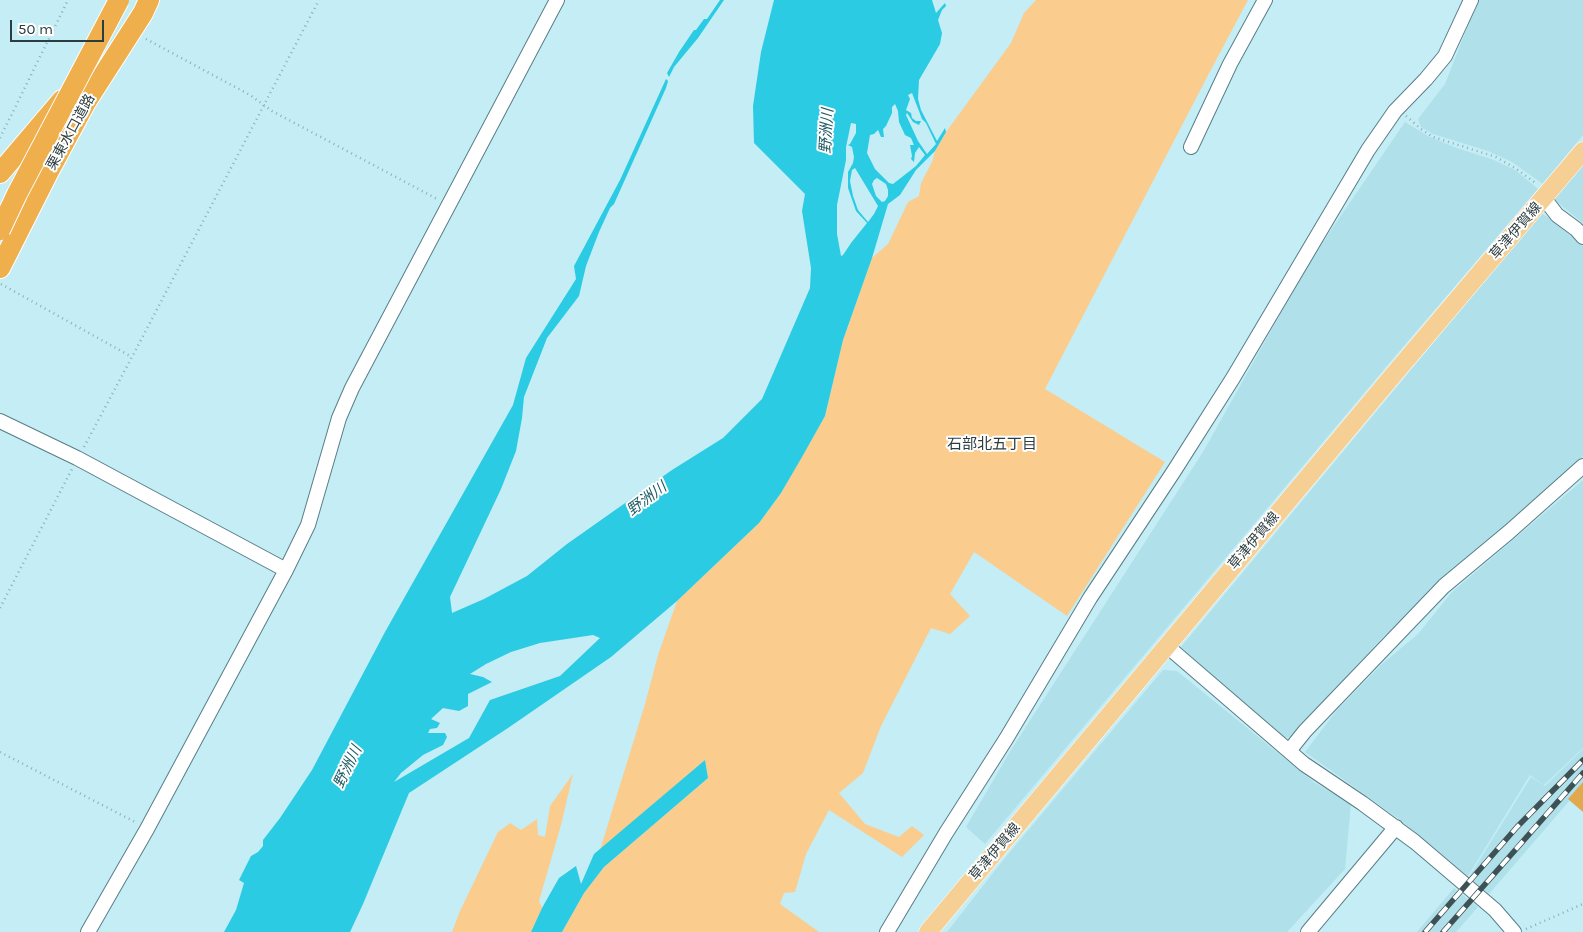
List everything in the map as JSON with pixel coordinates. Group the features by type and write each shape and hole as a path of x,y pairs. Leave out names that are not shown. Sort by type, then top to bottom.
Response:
{"highway":[{"name":"栗東水口道路","path":"0,230 119,0"},
{"path":"0,173 75,86 143,0"},
{"name":"栗東水口道路","path":"0,268 86,102 143,13 149,0"}],"main road":[{"name":"草津伊賀線","path":"928,932 1583,151"}],"street":[{"path":"88,932 147,829 286,570 308,525 339,418 352,388 557,0"},
{"path":"1191,147 1230,64 1265,0"},
{"path":"887,932 946,833 1006,740 1090,598 1233,378 1368,150 1398,108 1445,56 1470,0"},
{"path":"1544,198 1556,214 1576,229 1583,237"},
{"path":"0,421 77,458 286,570"},
{"path":"1289,751 1305,731 1444,586 1509,532 1583,466"},
{"path":"1167,646 1304,764 1396,827 1490,906 1514,932"},
{"path":"1309,932 1396,827"}],"path":[{"path":"0,138 68,0"},
{"path":"0,608 77,458 319,0"},
{"path":"140,36 250,95 272,111 449,206"},
{"path":"1398,108 1420,129 1433,137 1496,157 1515,168 1540,185 1544,198"},
{"path":"0,283 132,357"},
{"path":"0,752 147,829"},
{"path":"1520,932 1583,904"}],"shaded area":[{"path":"1036,0 1248,0 1045,389 1165,462 1067,616 974,552 950,594 970,616 950,634 931,628 881,726 863,773 839,793 865,824 899,837 912,826 924,835 902,857 829,810 806,854 795,892 784,893 780,904 819,932 562,932 584,893 604,867 708,778 705,760 600,850 645,704 658,655 677,601 759,523 781,493 825,416 843,340 872,258 888,244 908,202 919,196 921,183 932,162 935,151 946,132 1011,43 1024,13"},
{"path":"1478,0 1583,0 1583,135 1543,184 1512,162 1488,151 1433,134 1421,127 1418,119 1445,84"},
{"path":"1405,122 1428,136 1494,160 1515,170 1538,189 985,844 966,827 1011,750 1203,452 1310,261"},
{"path":"1583,159 1583,223 1551,197"},
{"path":"1541,213 1583,246 1583,456 1534,503 1385,635 1291,737 1284,738 1181,647"},
{"path":"1583,480 1583,748 1544,785 1530,775 1468,876 1399,819 1305,752 1337,710 1381,665 1418,634 1452,592"},
{"path":"1163,670 1177,671 1315,783 1351,803 1345,869 1287,932 947,932 1004,859"},
{"path":"1583,749 1583,785 1489,894 1469,877 1531,777 1545,786"},
{"path":"573,774 561,825 539,901 542,908 531,932 452,932 460,911 498,832 510,823 521,830 537,819 538,835 545,837 550,806"},
{"path":"1583,782 1583,812 1568,799"},
{"path":"1454,888 1478,907 1456,932 1417,932"}],"water":[{"path":"720,0 724,0 698,38 674,67 669,77 667,73 679,52 694,30 704,19 707,19"},
{"name":"野洲川","path":"774,0 932,0 936,13 945,3 946,6 938,20 942,33 940,44 919,80 918,99 921,110 937,141 945,128 946,132 935,151 916,170 900,195 888,204 872,258 843,340 825,416 781,493 759,523 677,601 611,657 409,793 350,932 224,932 236,910 244,883 239,880 251,856 263,846 263,840 312,770 385,632 513,405 526,358 576,279 574,266 620,180 666,79 668,81 666,88 614,204 610,208 599,232 586,266 579,296 547,338 524,397 516,451 501,489 450,597 452,613 484,599 527,576 567,544 672,470 723,438 762,399 810,288 811,268 802,211 805,194 754,143 753,106 761,52","holes":["912,93 922,119 926,123 936,144 927,154 918,141 906,115 907,113 913,122 919,125 921,121 916,121 912,118 911,113 906,110 910,99 908,95","895,104 899,122 905,135 911,138 914,145 910,145 911,159 914,162 915,153 919,147 925,155 916,166 893,184 889,183 875,169 867,153 870,135 878,130 881,137 884,137 883,129 892,113 892,107","851,123 856,124 856,133 848,145 852,147 854,157 848,172 848,188 856,211 867,223 841,256 837,234 837,205 846,160 846,147","855,168 878,206 868,222 858,210 850,181 852,170","877,178 886,184 888,196 885,201 882,202 876,196 872,184","593,635 600,638 560,676 490,700 469,738 394,782 401,773 423,755 443,745 447,737 445,733 428,733 430,729 437,728 440,723 431,719 443,708 459,711 468,706 468,694 492,682 483,677 470,674 511,652 540,643"]},
{"path":"705,760 708,778 604,867 584,893 562,932 531,932 559,878 576,866 581,884 594,854"}],"railway":[{"path":"1425,932 1517,827 1583,760"},
{"path":"1443,932 1583,773"}],"district":[{"name":"石部北五丁目","path":"992,445"}]}
